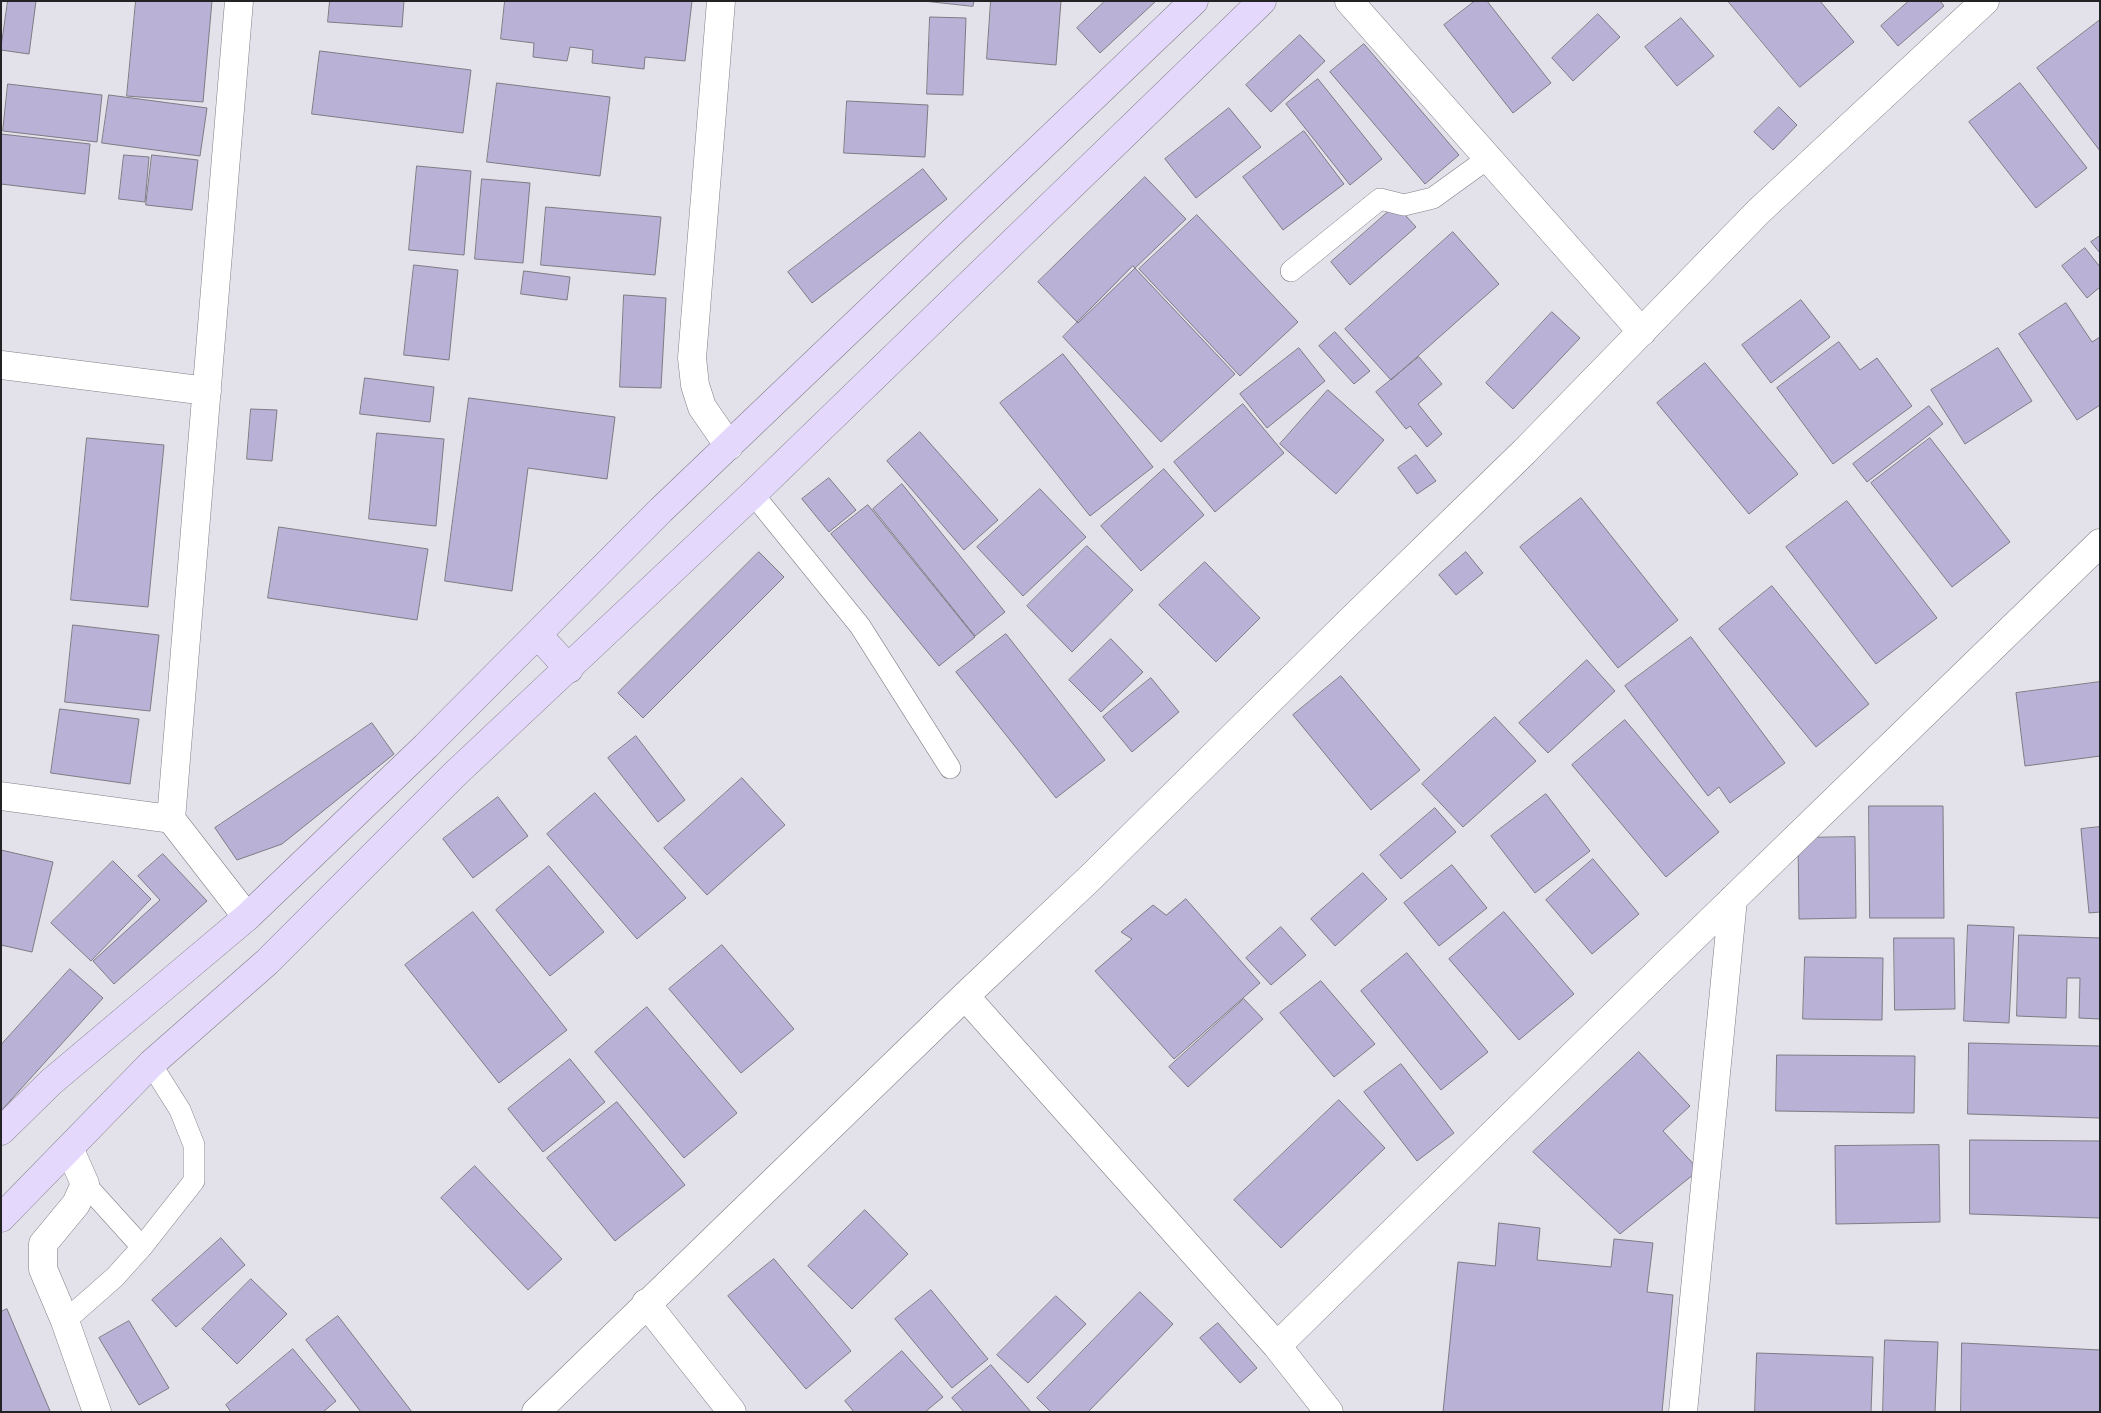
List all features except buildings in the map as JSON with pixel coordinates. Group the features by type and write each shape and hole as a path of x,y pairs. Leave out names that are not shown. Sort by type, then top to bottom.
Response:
{"main road":[{"path":"1,1131 51,1082 247,917 426,746 661,510 1194,1"},
{"path":"1,1218 70,1150 151,1064 267,962 455,774 569,669 753,494 1262,1"},
{"path":"538,635 569,669"}],"street":[{"path":"240,1 171,819 247,917"},
{"path":"721,1 692,358 695,385 702,407 729,446"},
{"path":"1349,1 1642,332"},
{"path":"536,1412 646,1303 1089,879 1524,452 1759,211 1985,1"},
{"path":"1,366 207,390"},
{"path":"1277,1346 2100,543"},
{"path":"1,796 171,819"},
{"path":"1683,1412 1733,899"},
{"path":"965,996 1277,1346 1330,1412"},
{"path":"70,1150 85,1184 76,1204 43,1244 43,1269 65,1321 97,1412"},
{"path":"646,1303 732,1412"}],"lane":[{"path":"1291,271 1380,199 1404,205 1433,198 1487,159"},
{"path":"753,494 860,626 950,768"},
{"path":"65,1321 115,1277 142,1247 194,1181 194,1145 180,1110 151,1064"},
{"path":"85,1184 142,1247"}]}
